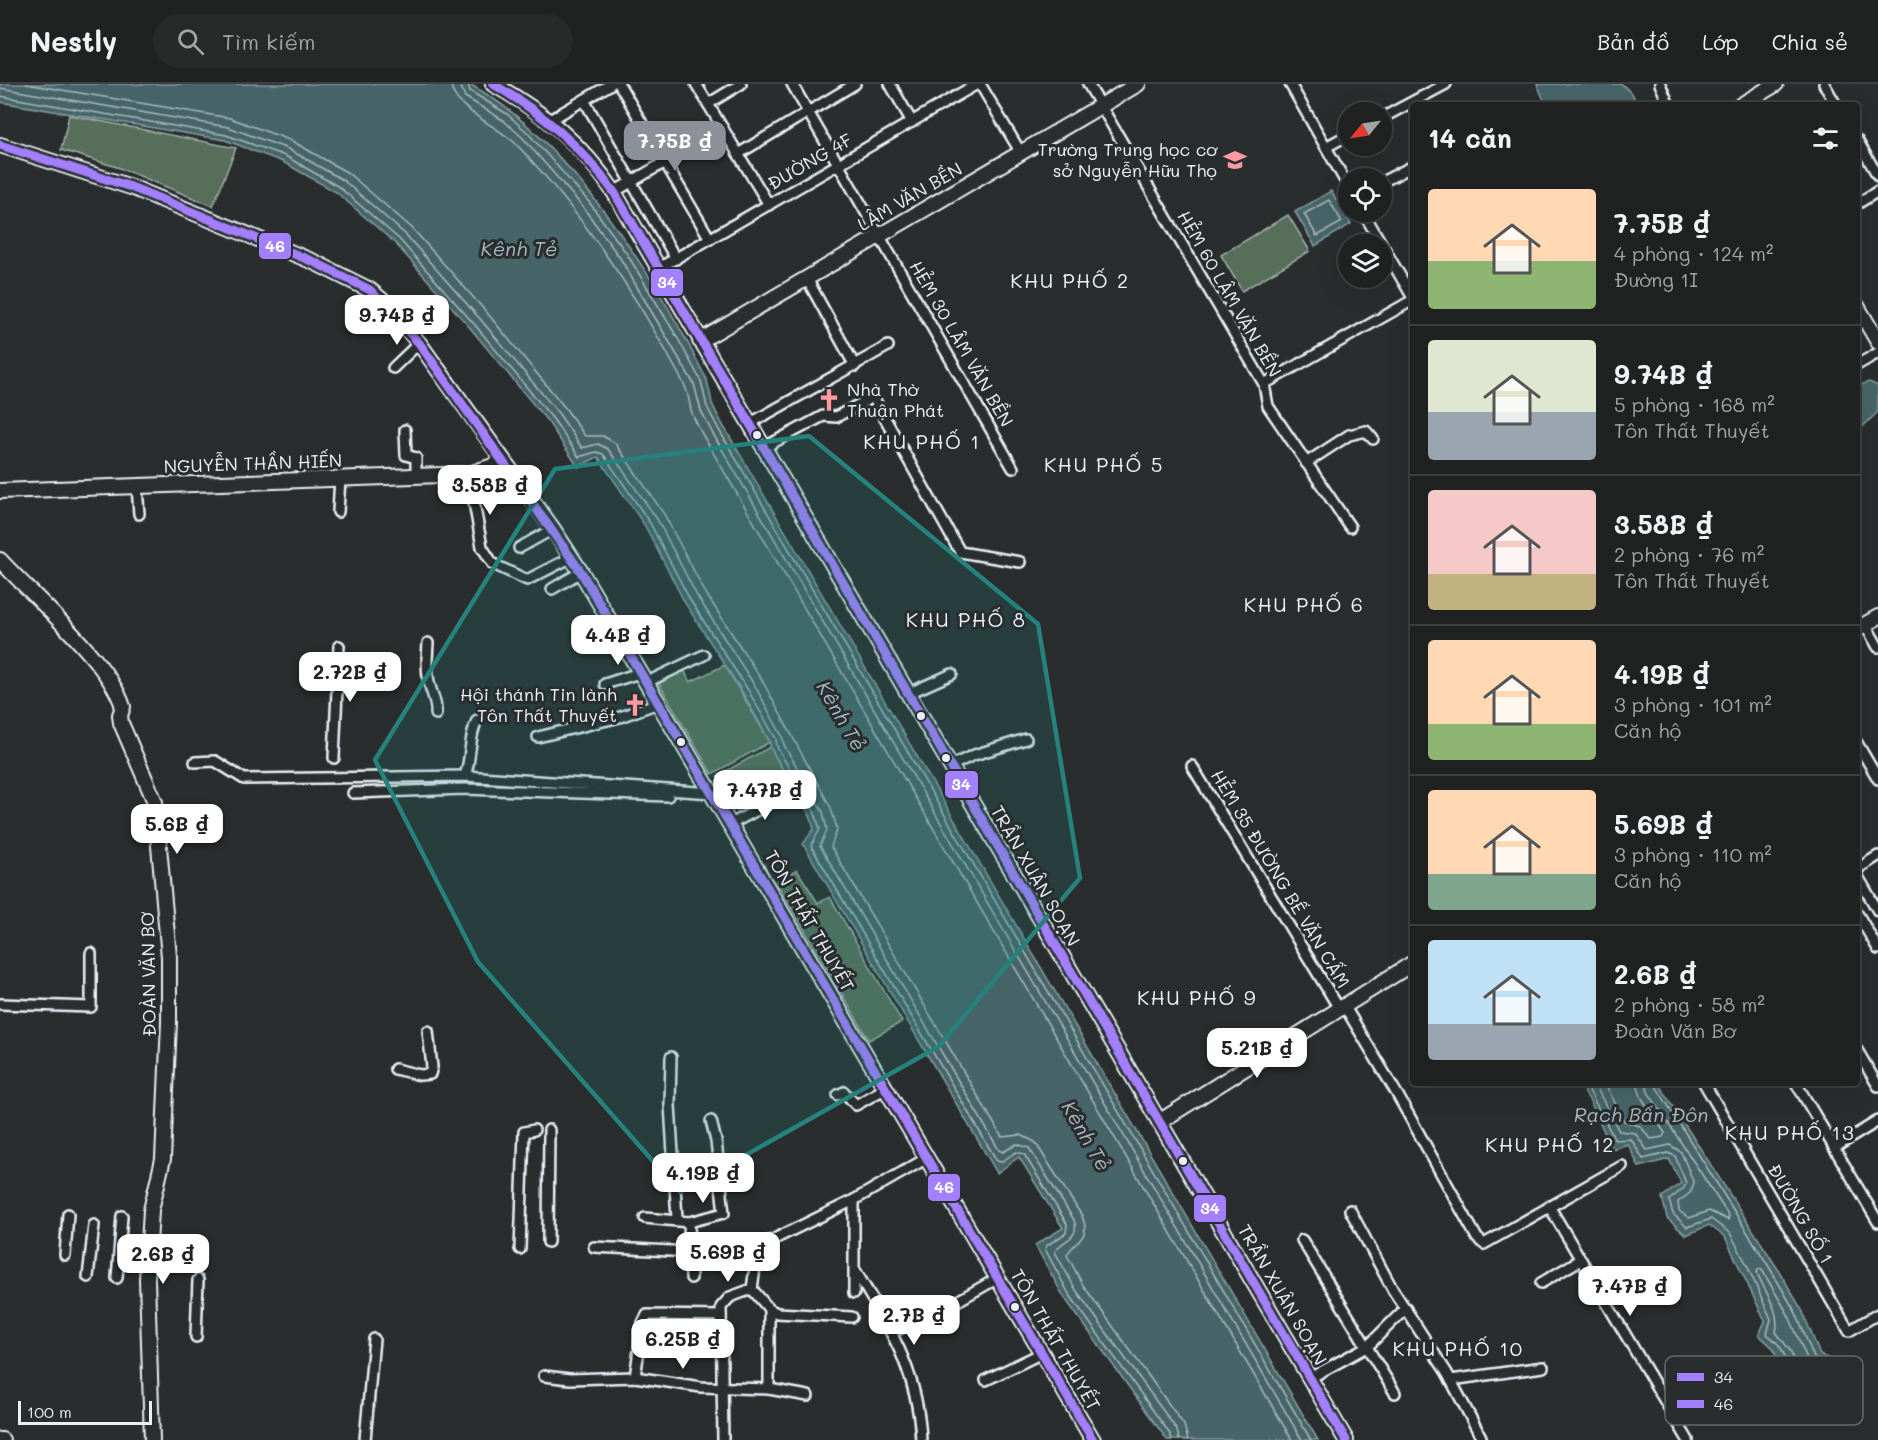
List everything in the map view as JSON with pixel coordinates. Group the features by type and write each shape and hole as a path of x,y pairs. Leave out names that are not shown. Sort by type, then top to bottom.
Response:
{"main road":[{"name":"TRẦN XUÂN SOẠN","path":"493,84 550,120 583,152 614,192 1346,1440"},
{"name":"LÂM VĂN BỀN","path":"700,341 1138,84"},
{"path":"1746,102 1776,84"},
{"name":"TÔN THẤT THUYẾT","path":"0,146 131,187 314,262 370,290 419,343 572,557 1093,1440"},
{"path":"1860,311 1878,342"},
{"name":"NGUYỄN THẦN HIẾN","path":"0,491 469,474 505,462"},
{"name":"ĐOÀN VĂN BƠ","path":"0,560 80,643 119,692 123,708 120,714 121,723 154,802 169,957 169,1022 163,1159 151,1210 147,1279 152,1440"},
{"path":"1861,627 1878,617"},
{"path":"1159,1122 1410,965"}],"street":[{"path":"550,120 611,84"},
{"path":"620,84 710,239"},
{"path":"696,84 769,205"},
{"path":"708,104 741,84"},
{"name":"HẺM 30 LÂM VĂN BỀN","path":"792,84 881,235 1013,468"},
{"path":"738,154 855,84"},
{"path":"890,84 912,122"},
{"path":"979,84 1021,153"},
{"name":"ĐƯỜNG 4F","path":"659,268 979,84"},
{"name":"HẺM 60 LÂM VĂN BỀN","path":"1088,84 1264,384 1268,406 1350,527"},
{"path":"1290,84 1338,168"},
{"path":"1412,102 1446,84"},
{"path":"1660,84 1668,102"},
{"path":"1824,84 1834,102"},
{"path":"584,100 676,259"},
{"path":"1392,113 1410,103"},
{"path":"614,192 723,128"},
{"path":"1326,147 1338,140"},
{"path":"1860,145 1878,176"},
{"path":"1392,177 1410,168"},
{"path":"1860,202 1878,191"},
{"path":"1369,222 1410,293"},
{"path":"1403,280 1410,276"},
{"path":"807,279 855,366"},
{"path":"1264,384 1410,301"},
{"path":"393,368 419,343"},
{"path":"749,424 888,346"},
{"path":"1860,363 1878,353"},
{"path":"763,448 823,416 836,417 873,397 960,552 1020,562"},
{"path":"405,430 406,455 416,458 416,475"},
{"path":"1306,463 1349,435 1366,431 1373,439"},
{"path":"469,474 482,547 493,564 527,580 572,557"},
{"path":"338,513 340,478"},
{"path":"137,486 139,514"},
{"path":"519,548 553,529"},
{"path":"552,589 581,572"},
{"path":"1861,627 1878,647"},
{"path":"428,643 426,664 430,686 437,704 436,714"},
{"path":"334,758 339,646"},
{"path":"604,684 642,678 704,655"},
{"path":"908,694 952,674"},
{"path":"538,737 620,717 658,703"},
{"path":"465,776 469,764 468,744 477,720"},
{"path":"950,766 974,755 1026,739"},
{"path":"1860,748 1878,779"},
{"path":"195,762 215,761 244,779 326,780 465,776 714,795"},
{"name":"HẺM 35 ĐƯỜNG BẾ VĂN CẤM","path":"1192,766 1397,1094 1477,1238 1484,1244 1498,1238 1549,1206"},
{"path":"352,793 465,789 714,795"},
{"path":"731,824 787,794"},
{"path":"1860,867 1878,856"},
{"path":"1860,880 1878,911"},
{"path":"1860,918 1878,949"},
{"path":"0,1004 91,1007 91,953"},
{"path":"395,1069 420,1076 430,1074 432,1067 428,1031"},
{"path":"1860,1055 1878,1086"},
{"path":"671,1057 670,1105 677,1219"},
{"name":"ĐƯỜNG SỐ 1","path":"1706,1086 1849,1330 1878,1314"},
{"path":"1798,1086 1878,1222"},
{"path":"838,1095 844,1092 856,1105 886,1088"},
{"path":"645,1218 677,1219 689,1222 724,1213 716,1141 711,1121"},
{"path":"1834,1148 1878,1121"},
{"path":"520,1249 524,1132 534,1130"},
{"path":"548,1242 549,1130"},
{"path":"852,1317 799,1316 769,1309 752,1289 757,1254 762,1245 854,1200 927,1158"},
{"path":"1622,1166 1549,1206 1665,1402"},
{"path":"854,1200 854,1293"},
{"path":"1350,1210 1393,1290 1451,1380 1481,1437"},
{"path":"65,1255 68,1214"},
{"path":"117,1278 122,1216"},
{"path":"689,1222 691,1278"},
{"path":"88,1277 94,1225"},
{"path":"1302,1240 1395,1393"},
{"path":"594,1247 690,1252"},
{"path":"1540,1282 1580,1260"},
{"path":"855,1270 892,1332 909,1369 921,1440"},
{"path":"892,1332 945,1308 998,1278"},
{"path":"196,1337 198,1280"},
{"path":"723,1440 722,1303 730,1296 752,1289"},
{"path":"1310,1378 1368,1346 1406,1308"},
{"path":"769,1309 769,1389"},
{"path":"635,1377 643,1323 647,1315 721,1316"},
{"path":"365,1440 374,1338"},
{"path":"986,1380 1042,1353"},
{"path":"1451,1380 1543,1367"},
{"path":"544,1376 570,1379 635,1377 701,1387 769,1389 808,1396"},
{"path":"1679,1425 1688,1440"}],"highlighted area":[{"path":"809,436 1038,624 1080,878 938,1047 680,1192 478,962 375,760 555,469"}],"green space":[{"path":"69,115 236,148 213,206 120,168 61,150"},
{"path":"1288,215 1310,251 1242,291 1221,255"},
{"path":"725,665 770,742 712,774 658,682 684,670 690,682"},
{"path":"770,747 793,788 740,817 717,776"},
{"path":"797,870 818,903 830,897 902,1022 869,1040 776,882"}],"water":[{"name":"Kênh Tẻ","path":"0,84 469,84 504,107 539,137 573,173 605,213 662,297 705,376 712,403 724,427 1318,1440 1167,1440 1064,1297 1035,1245 1063,1228 1019,1157 997,1173 803,844 814,829 810,816 770,747 770,742 743,693 685,603 645,526 598,457 578,467 548,422 471,329 395,243 336,192 283,162 225,140 0,102"},
{"path":"1537,84 1622,84 1633,95 1636,102 1545,102"},
{"path":"1331,191 1338,203 1338,222 1351,224 1315,246 1295,212"},
{"path":"1869,382 1878,386 1878,412 1860,429 1860,385"},
{"name":"Rạch Bần Đôn","path":"1580,1086 1660,1086 1776,1266 1802,1310 1822,1356 1776,1356 1773,1348 1759,1335 1765,1321 1725,1237 1709,1225 1686,1235 1667,1218 1662,1197 1681,1183 1669,1159 1639,1167 1628,1144 1612,1149 1590,1101"}],"transit line":[{"name":"34","path":"493,84 560,132 588,160 614,192 1346,1440"},
{"name":"46","path":"0,145 131,187 314,262 370,290 419,343 581,572 1093,1440"}],"place":[{"name":"Trường Trung học cơ sở Nguyễn Hữu Thọ","path":"1235,160"},
{"name":"Nhà Thờ Thuận Phát","path":"829,400"},
{"name":"Hội thánh Tin lành Tôn Thất Thuyết","path":"635,705"}],"district":[{"name":"KHU PHỐ 2","path":"1070,281"},
{"name":"KHU PHỐ 1","path":"922,442"},
{"name":"KHU PHỐ 5","path":"1104,465"},
{"name":"KHU PHỐ 6","path":"1304,605"},
{"name":"KHU PHỐ 8","path":"966,620"},
{"name":"KHU PHỐ 9","path":"1197,998"},
{"name":"KHU PHỐ 13","path":"1790,1133"},
{"name":"KHU PHỐ 12","path":"1550,1145"},
{"name":"KHU PHỐ 10","path":"1458,1349"}]}
